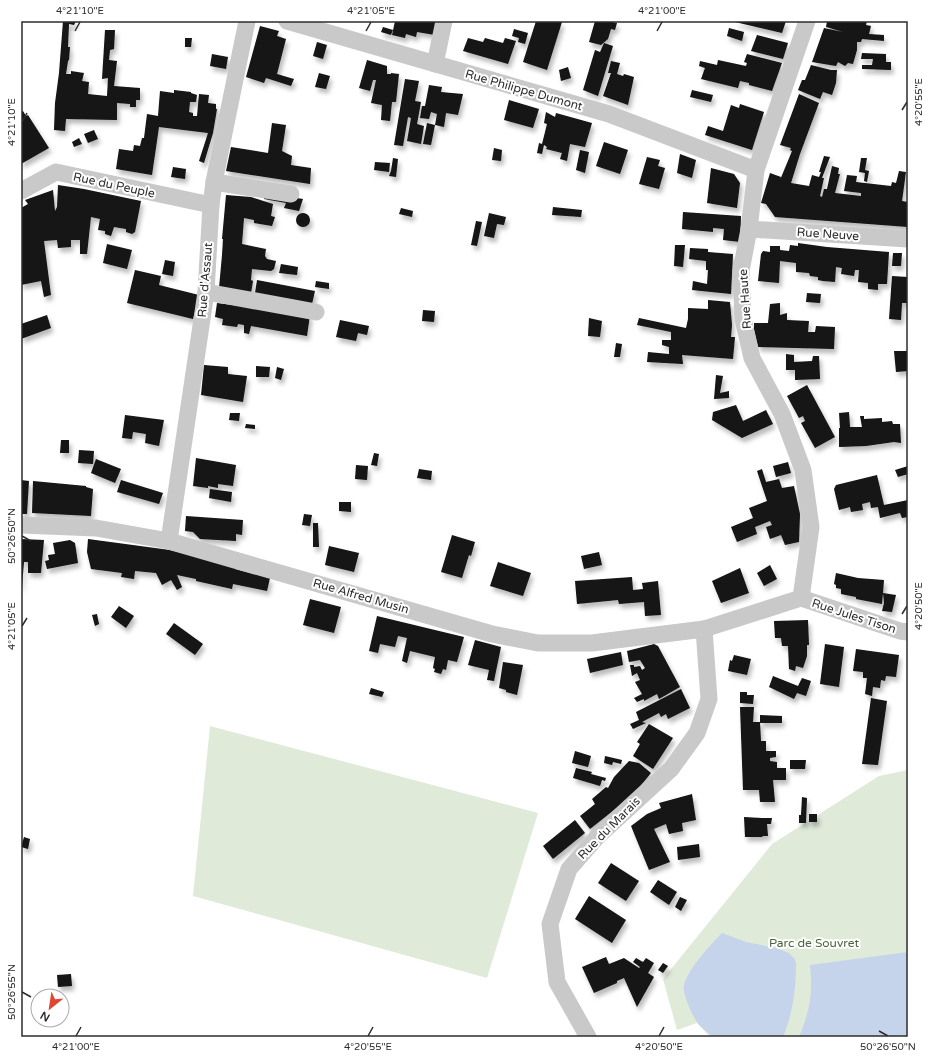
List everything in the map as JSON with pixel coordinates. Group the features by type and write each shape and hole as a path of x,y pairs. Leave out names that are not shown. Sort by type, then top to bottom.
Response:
{"street":[{"name":"Rue d'Assaut","path":"169,541 206,292 211,205 214,182 247,21"},
{"name":"Rue Philippe Dumont","path":"287,21 609,114 756,170"},
{"path":"435,64 444,21"},
{"name":"Rue Haute","path":"801,598 811,527 803,470 782,414 752,358 743,318 741,271 749,229 756,170 808,21"},
{"name":"Rue du Peuple","path":"21,191 56,172 211,205"},
{"path":"214,182 292,194"},
{"name":"Rue Neuve","path":"749,229 908,239"},
{"path":"206,292 316,312"},
{"name":"Rue Alfred Musin","path":"21,525 96,528 169,541 492,634 538,643 592,643 704,629 801,598"},
{"name":"Rue Jules Tison","path":"801,598 900,631 908,632"},
{"name":"Rue du Marais","path":"588,1037 557,982 550,924 569,869 597,837 671,769 697,733 709,699 704,629"}],"green space":[{"path":"210,726 538,813 487,978 193,896"},
{"name":"Parc de Souvret","path":"908,770 908,1037 710,1037 697,1023 677,1030 663,979 772,844 879,776"}],"water":[{"path":"722,933 746,942 776,948 789,953 794,958 796,963 795,992 783,1037 713,1037 700,1026 695,1019 686,998 684,985 695,965"},
{"path":"908,952 908,1037 799,1037 810,1002 810,965"}],"building":[{"path":"63,21 76,21 74,25 69,24 68,47 70,47 66,74 71,74 71,71 84,73 82,81 89,82 88,94 107,96 108,78 102,79 105,30 115,30 114,49 110,50 109,60 117,61 114,86 140,88 140,100 136,100 136,107 130,107 130,104 117,103 117,120 66,119 65,131 54,130 55,103"},
{"path":"395,21 438,21 435,35 417,32 416,37 406,34 405,38 392,35"},
{"path":"536,21 562,22 547,70 523,62"},
{"path":"595,21 617,23 615,30 611,29 608,39 601,45 589,42"},
{"path":"735,21 786,21 782,33"},
{"path":"827,21 867,21 866,25 871,26 869,34 884,35 884,41 862,39 861,42 857,42 857,50 853,64 848,63 845,66 838,62 836,66 812,62 824,28 843,32 826,27"},
{"path":"260,26 279,31 277,36 286,39 277,74 294,79 291,86 266,78 264,83 246,77"},
{"path":"383,27 393,30 391,35 381,32"},
{"path":"729,28 744,32 742,41 727,36"},
{"path":"514,29 528,33 525,44 518,42 519,38 512,36"},
{"path":"757,35 788,43 783,59 751,51"},
{"path":"185,38 192,38 191,47 185,47"},
{"path":"468,38 483,42 485,38 503,43 505,38 516,41 508,64 463,51"},
{"path":"317,42 327,45 323,59 313,56"},
{"path":"604,43 613,46 598,96 583,90 595,50 600,52"},
{"path":"862,53 886,54 886,62 891,62 891,70 862,69 862,65 872,65 873,59 861,59"},
{"path":"212,54 228,57 226,69 210,66"},
{"path":"747,54 782,63 772,91 740,81 738,88 701,79 705,68 699,66 700,61 717,65 718,60 746,66 747,63 744,62"},
{"path":"367,60 387,66 387,74 399,74 396,102 392,102 390,121 381,120 382,105 371,103 376,80 373,80 370,91 359,88"},
{"path":"611,61 620,63 617,74 623,76 624,74 634,77 628,105 603,96 611,73 608,73"},
{"path":"811,65 837,70 836,83 832,95 823,92 820,99 798,90 802,80 805,80"},
{"path":"568,67 571,78 561,81 559,70"},
{"path":"319,73 330,76 326,89 315,87"},
{"path":"405,79 419,81 415,101 421,102 417,124 424,126 421,144 407,141 411,118 408,117 403,146 394,145"},
{"path":"429,85 442,87 441,92 463,94 458,115 446,113 444,127 435,125 437,114 431,112 429,119 420,118 422,106 425,106"},
{"path":"174,90 191,92 197,95 196,102 190,102 189,112 193,113 193,116 197,116 199,94 209,95 208,103 216,104 217,109 213,133 204,163 199,161 208,133 159,127 152,175 116,169 119,149 133,151 134,145 140,146 142,138 144,138 147,114 158,116 160,91 174,93"},
{"path":"692,90 713,95 711,102 690,97"},
{"path":"799,94 819,103 791,183 809,186 812,175 819,177 824,156 830,157 822,178 824,178 820,196 822,197 824,189 827,189 832,166 839,168 838,174 840,174 835,193 861,196 861,193 844,191 847,175 857,176 856,182 891,186 892,182 896,183 899,171 906,172 902,201 908,202 908,227 775,217 766,204 761,203 770,173 781,177 780,180 792,151 790,150 791,148 780,145"},
{"path":"509,100 539,109 533,128 504,120"},
{"path":"740,104 764,112 752,150 705,135 708,126 723,131 731,105 739,108"},
{"path":"23,111 26,116 28,115 49,148 21,164 21,112"},
{"path":"546,112 555,117 556,113 592,123 585,147 570,144 567,161 560,159 562,153 546,149 547,147 544,145 542,154 537,153 539,143 542,144 547,124 544,123"},
{"path":"272,123 286,125 282,151 292,156 291,165 311,168 310,184 226,171 231,147 268,153"},
{"path":"427,123 435,125 431,145 423,144"},
{"path":"94,130 98,139 88,143 84,134"},
{"path":"79,138 82,144 74,147 72,142"},
{"path":"604,142 628,150 620,174 596,166"},
{"path":"494,148 502,150 501,161 492,160"},
{"path":"580,150 589,152 585,173 576,170"},
{"path":"680,154 696,160 692,178 677,173"},
{"path":"647,157 660,160 658,166 665,168 659,189 639,184"},
{"path":"393,158 398,159 396,177 389,176"},
{"path":"861,158 867,158 865,170 869,171 867,182 864,181 865,173 859,172"},
{"path":"375,162 390,163 389,172 374,170"},
{"path":"173,167 186,169 185,179 171,177"},
{"path":"711,168 734,174 740,183 737,208 707,203"},
{"path":"58,185 141,201 135,232 132,234 126,232 126,229 114,227 111,236 105,234 105,231 98,230 100,219 91,217 87,254 80,254 80,240 71,240 71,247 58,248 57,240 44,241 51,295 44,297 41,281 21,285 21,208 28,204 25,200 53,190 55,211 57,207"},
{"path":"265,193 303,199 299,211 284,208 286,203 264,199"},
{"path":"226,195 251,197 273,204 271,216 275,217 272,226 254,223 254,220 244,218 242,244 266,249 265,256 267,259 276,261 274,269 271,271 252,269 251,280 253,281 251,293 219,288"},
{"path":"553,207 582,210 581,217 552,215"},
{"path":"401,208 413,211 412,217 399,214"},
{"path":"683,212 741,216 740,242 723,240 724,229 713,228 713,232 682,229"},
{"path":"300,213 306,213 310,217 310,223 306,227 300,227 296,223 296,217"},
{"path":"489,213 506,217 504,225 497,224 494,238 484,236"},
{"path":"476,221 482,222 477,246 471,245"},
{"path":"798,243 889,252 887,284 878,284 878,290 868,289 868,283 858,282 859,270 855,270 854,276 841,274 842,268 836,267 835,282 818,280 818,277 810,276 809,273 796,272 796,263 780,261 779,283 758,281 761,254 763,251 770,252 770,246 780,246 780,250 789,251 790,245 798,246"},
{"path":"107,244 132,250 127,269 103,263"},
{"path":"675,245 685,245 683,267 674,266"},
{"path":"690,248 708,249 708,252 733,254 731,294 692,290 693,281 707,284 708,270 706,270 706,261 689,259"},
{"path":"893,253 902,253 901,266 892,266"},
{"path":"165,260 175,262 173,276 162,274"},
{"path":"281,264 298,267 297,275 279,273"},
{"path":"135,270 161,276 159,285 199,295 193,319 127,303"},
{"path":"892,276 908,277 908,303 902,303 901,320 889,319"},
{"path":"257,280 315,291 312,304 255,293"},
{"path":"316,281 329,283 329,289 315,287"},
{"path":"807,293 821,294 820,303 806,302"},
{"path":"708,300 730,302 732,325 731,337 735,337 733,359 682,355 683,364 647,362 648,352 669,354 669,347 662,345 662,340 671,340 671,332 637,325 639,318 686,328 688,308 708,309"},
{"path":"217,303 310,315 307,336 251,326 249,334 244,333 244,325 238,324 237,327 222,325 223,319 215,317"},
{"path":"780,303 780,315 787,313 787,320 809,321 808,332 815,332 816,326 835,327 834,349 758,347 754,323 768,323 770,304"},
{"path":"423,310 435,311 434,322 422,321"},
{"path":"47,315 51,328 21,339 21,324"},
{"path":"589,318 602,321 600,337 588,336"},
{"path":"340,320 369,326 367,335 358,333 356,341 336,337"},
{"path":"616,343 622,344 620,357 614,357"},
{"path":"894,351 908,351 908,371 896,372"},
{"path":"786,354 794,355 794,362 812,361 813,356 819,356 820,379 795,380 795,370 786,370"},
{"path":"204,365 228,367 228,374 247,376 243,402 201,395"},
{"path":"256,366 270,367 269,377 256,377"},
{"path":"277,367 284,369 281,380 275,378"},
{"path":"716,375 723,376 720,393 729,391 729,398 714,399"},
{"path":"807,385 835,437 815,448 801,423 805,421 803,416 799,418 787,396"},
{"path":"736,405 743,421 766,410 773,424 742,438 712,420 713,412"},
{"path":"849,412 850,427 862,427 860,416 864,416 864,419 882,418 882,422 892,421 893,424 900,424 901,443 894,442 866,446 839,447 839,413"},
{"path":"230,413 240,413 239,421 229,420"},
{"path":"125,415 164,420 159,446 145,443 146,434 133,432 132,439 122,438"},
{"path":"246,424 255,425 255,429 245,428"},
{"path":"61,440 69,440 69,453 60,453"},
{"path":"79,450 94,451 93,464 78,463"},
{"path":"374,453 379,454 377,466 371,465"},
{"path":"196,458 236,465 233,486 218,484 218,488 208,486 208,488 193,486"},
{"path":"96,459 121,469 115,483 91,473"},
{"path":"788,462 791,473 776,477 773,466"},
{"path":"356,465 368,466 367,480 355,479"},
{"path":"908,466 908,474 898,477 895,470"},
{"path":"419,469 432,471 431,480 417,478"},
{"path":"762,469 766,482 779,479 782,488 794,486 800,514 799,542 785,545 781,535 770,539 766,527 772,525 770,521 755,527 757,534 737,542 731,527 753,518 749,508 767,501 757,471"},
{"path":"877,475 884,505 908,500 908,517 902,518 900,513 880,518 878,507 871,508 870,502 862,504 863,510 851,512 850,507 839,510 834,489 836,485"},
{"path":"21,480 29,481 27,514 21,514"},
{"path":"121,480 163,493 159,504 117,492"},
{"path":"33,481 86,486 93,489 91,516 32,513"},
{"path":"210,489 232,492 231,502 209,498"},
{"path":"339,502 351,502 351,512 339,511"},
{"path":"304,514 312,515 310,526 302,525"},
{"path":"186,516 243,520 242,535 236,534 236,541 200,539 193,532 185,531"},
{"path":"313,523 318,523 319,547 313,547"},
{"path":"452,535 475,542 471,556 469,555 462,578 441,572"},
{"path":"21,539 44,540 41,573 28,573 28,562 24,562 22,587 21,587"},
{"path":"88,539 170,550 236,566 235,569 270,578 267,591 233,584 232,589 177,575 182,587 177,590 171,580 162,585 156,573 135,571 134,579 121,577 122,573 91,569 87,552"},
{"path":"70,540 75,543 78,563 47,569 45,561 49,560 48,555 55,554 53,543"},
{"path":"329,546 359,553 354,572 325,565"},
{"path":"599,552 602,565 584,569 581,556"},
{"path":"498,562 531,573 523,596 490,586"},
{"path":"770,565 777,579 764,586 757,573"},
{"path":"740,568 749,593 721,603 712,581"},
{"path":"836,573 858,578 884,580 882,604 856,599 856,597 841,594 841,589 836,588 836,585 834,584"},
{"path":"632,577 633,590 643,589 642,583 658,581 661,615 645,616 644,602 619,604 618,600 577,604 575,581"},
{"path":"883,593 896,595 892,612 882,611 884,603"},
{"path":"310,599 341,607 334,633 303,625"},
{"path":"119,606 134,616 126,628 111,617"},
{"path":"97,614 99,624 95,626 92,615"},
{"path":"377,616 464,637 457,662 448,660 446,670 443,669 441,674 434,672 435,669 433,668 435,657 410,651 407,663 402,661 407,638 398,636 395,647 380,644 378,653 369,651"},
{"path":"808,620 809,645 807,645 807,656 803,668 796,666 795,671 789,669 788,646 782,646 781,638 775,638 774,621"},
{"path":"174,623 203,644 195,655 166,634"},
{"path":"475,640 501,647 494,681 487,680 489,670 468,665"},
{"path":"654,644 658,646 680,687 659,699 657,694 644,701 644,699 637,702 634,698 642,694 635,682 640,680 637,673 632,676 630,665 634,665 634,667 640,666 642,670 645,668 640,660 629,662 627,651"},
{"path":"825,644 844,647 839,687 820,684"},
{"path":"856,649 899,655 896,677 886,676 885,681 881,680 880,688 873,687 872,696 865,694 867,678 863,678 863,672 853,671"},
{"path":"621,652 623,665 590,673 587,659"},
{"path":"734,655 751,659 747,675 728,671 730,660 732,661"},
{"path":"503,662 523,665 517,695 499,688"},
{"path":"773,676 798,686 802,678 811,681 806,696 797,693 794,699 769,687"},
{"path":"371,688 384,692 382,697 369,694"},
{"path":"681,689 690,708 668,719 666,714 661,717 659,713 642,722 646,723 633,729 630,724 639,720 636,712"},
{"path":"740,692 747,692 747,695 754,695 753,704 740,703"},
{"path":"871,698 887,701 878,765 862,764"},
{"path":"740,707 754,707 753,722 760,722 761,741 766,741 766,751 776,751 776,757 770,758 770,761 777,762 777,768 786,768 786,780 773,780 775,802 760,802 759,790 743,790"},
{"path":"760,715 782,716 782,723 760,723"},
{"path":"649,724 673,738 653,769 633,756 640,744 637,742"},
{"path":"575,751 591,756 588,767 572,763"},
{"path":"605,756 622,760 621,764 613,762 612,765 604,763"},
{"path":"790,760 806,760 805,769 790,769"},
{"path":"629,761 639,763 651,773 633,795 590,829 580,816 595,804 592,799 606,787 608,788 614,777"},
{"path":"576,768 592,772 591,774 606,778 605,781 602,780 600,786 573,778"},
{"path":"692,794 696,820 682,823 683,831 669,834 666,824 654,829 670,862 649,870 631,826 647,814 661,808 659,803"},
{"path":"802,797 807,798 806,823 799,823"},
{"path":"809,814 817,814 817,822 809,822"},
{"path":"744,817 772,818 771,824 767,824 768,836 745,837"},
{"path":"575,820 585,833 553,859 543,846"},
{"path":"24,837 30,839 28,849 21,847"},
{"path":"699,844 700,857 678,860 677,847"},
{"path":"611,863 639,881 626,901 598,883"},
{"path":"658,880 677,892 669,905 650,892"},
{"path":"589,896 626,920 612,943 575,919"},
{"path":"680,897 687,900 681,911 675,907"},
{"path":"606,957 609,964 624,958 639,968 640,967 633,962 636,958 643,962 646,958 654,963 648,973 654,977 637,1007 624,978 617,981 617,983 594,993 582,967"},
{"path":"663,963 668,966 663,973 658,970"},
{"path":"71,974 72,986 58,987 57,975"}]}
